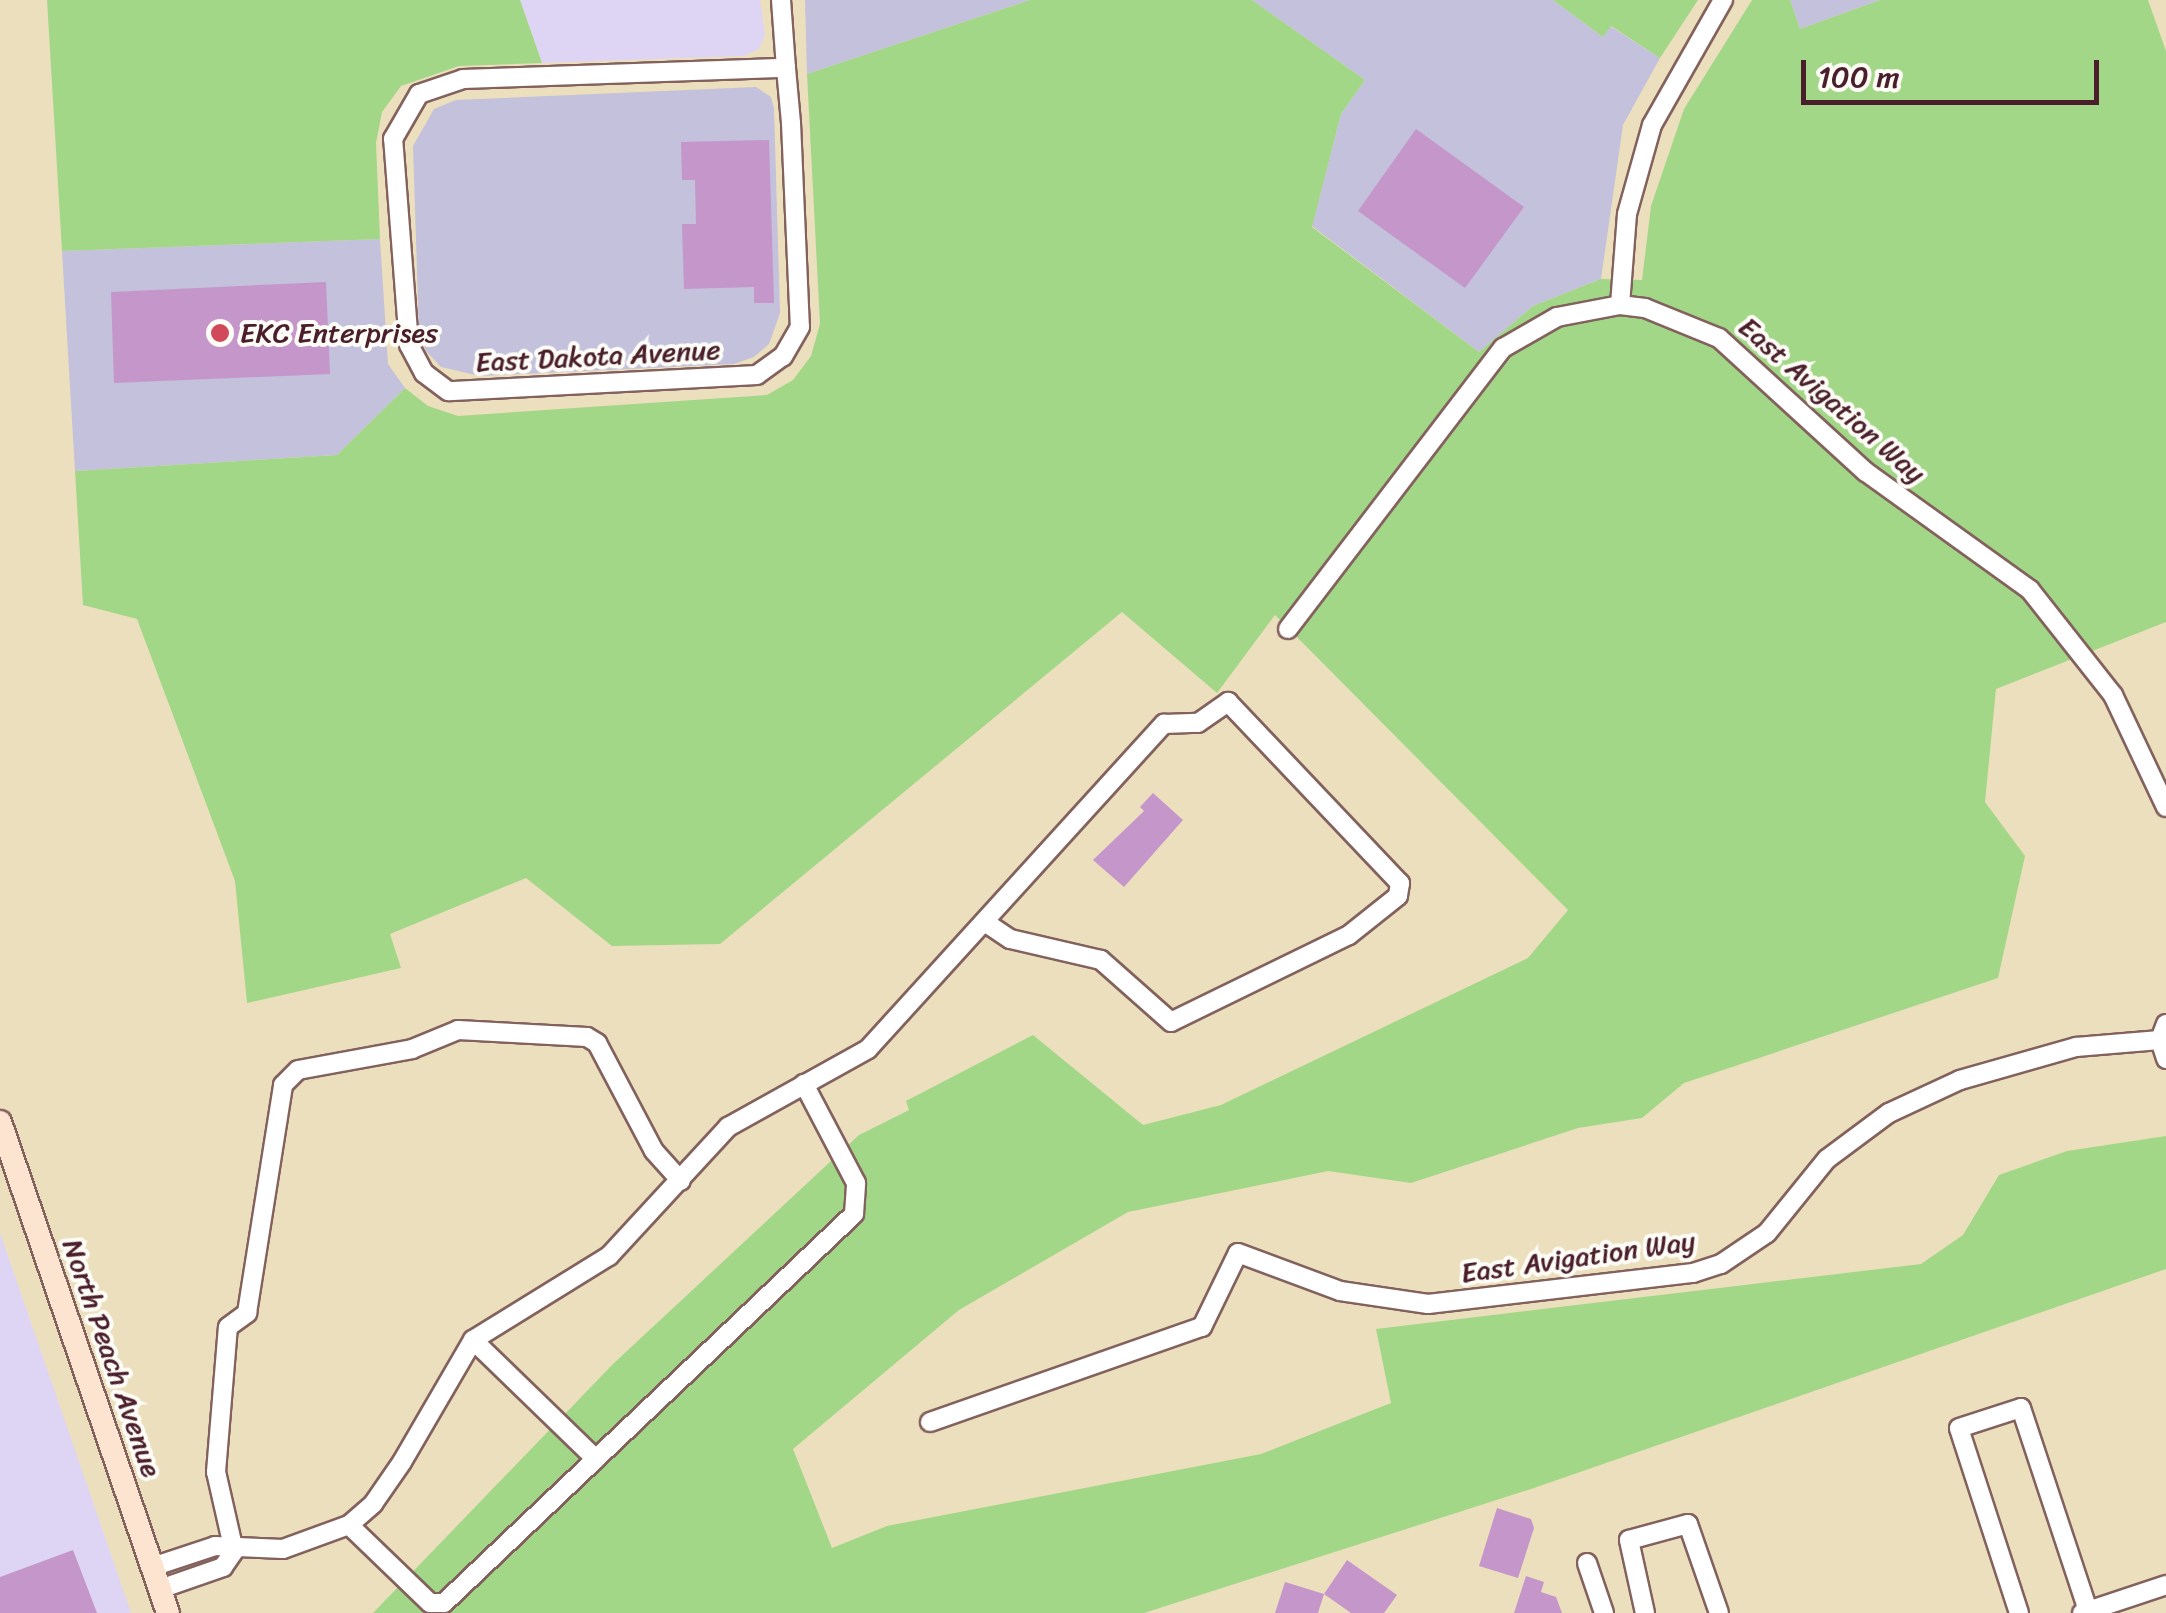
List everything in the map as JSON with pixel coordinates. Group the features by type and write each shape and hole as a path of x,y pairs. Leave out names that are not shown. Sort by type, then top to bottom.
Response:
{"main road":[{"name":"North Peach Avenue","path":"0,1122 168,1613"}],"street":[{"name":"East Dakota Avenue","path":"781,0 786,68 800,327 783,356 757,375 448,391 424,373 409,345 393,139 419,94 463,79 786,68"},
{"path":"1620,305 1627,214 1652,125 1724,0"},
{"name":"East Avigation Way","path":"1288,630 1503,348 1556,317 1620,305 1671,314 1719,338 1866,472 2030,590 2113,695 2166,808"},
{"path":"234,1550 282,1549 349,1525 373,1504 402,1462 472,1340 608,1256 728,1127 868,1049 986,922 1152,730 1198,723 1228,702 1400,883 1398,896 1349,935 1171,1022 1101,960 1010,938 986,922"},
{"path":"156,1578 222,1568 234,1550 216,1472 228,1328 247,1313 283,1085 298,1070 412,1049 458,1030 587,1038 597,1044 654,1150 681,1181"},
{"path":"2163,1032 2166,1059"},
{"name":"East Avigation Way","path":"930,1422 1202,1327 1238,1252 1340,1292 1428,1304 1692,1273 1733,1258 1767,1233 1827,1158 1889,1113 1960,1080 2076,1047 2163,1032"},
{"path":"349,1525 430,1603 444,1603 854,1214 856,1183 804,1084"},
{"path":"472,1340 596,1459"},
{"path":"2019,1613 1958,1428 2021,1408 2085,1612 2166,1584"},
{"path":"1645,1613 1629,1540 1688,1524 1718,1613"},
{"path":"1587,1563 1604,1613"}],"shaded area":[{"path":"520,0 760,0 765,35 759,49 744,56 542,63"},
{"path":"805,0 1030,0 807,74"},
{"path":"1252,0 1553,0 1603,37 1610,26 1660,58 1623,125 1601,279 1533,306 1479,352 1312,226 1341,114 1365,80"},
{"path":"1790,0 1880,0 1800,29"},
{"path":"756,87 771,97 774,109 780,313 769,344 754,357 734,364 480,376 441,367 426,351 419,332 413,146 434,109 456,100"},
{"path":"380,239 388,364 405,388 337,455 75,471 62,251"},
{"path":"0,1233 94,1505 131,1613 0,1613"}],"green space":[{"path":"47,0 520,0 542,63 459,66 401,86 382,112 376,143 380,239 62,251"},
{"path":"1030,0 1252,0 1365,80 1341,114 1312,227 1479,352 1533,306 1601,279 1642,280 1651,206 1684,109 1752,0 1790,0 1800,29 1880,0 2148,0 2166,51 2166,622 1996,689 1985,802 2025,856 1998,978 1684,1083 1642,1118 1578,1128 1411,1183 1328,1171 1128,1212 959,1310 793,1449 832,1548 887,1526 1261,1454 1391,1403 1376,1329 1921,1264 1963,1235 1999,1175 2067,1151 2166,1136 2166,1269 1531,1489 1144,1613 373,1613 613,1364 859,1135 909,1110 906,1101 1033,1035 1143,1125 1221,1105 1528,958 1568,910 1275,615 1217,693 1122,612 720,944 612,946 526,878 390,934 401,968 247,1003 235,881 137,619 83,605 75,471 337,455 405,388 428,406 458,416 767,395 793,380 811,356 820,324 807,74"},
{"path":"1553,0 1698,0 1660,58 1611,26 1603,37"}],"building":[{"path":"1416,129 1524,207 1465,288 1358,211"},
{"path":"769,140 774,303 754,303 754,287 684,289 682,224 696,224 695,180 682,180 681,142"},
{"name":"EKC Enterprises","path":"326,282 330,374 114,383 111,292"},
{"path":"1153,793 1183,820 1124,887 1093,860 1144,811 1140,807"},
{"path":"1497,1508 1531,1519 1534,1528 1518,1578 1479,1566"},
{"path":"73,1550 97,1613 0,1613 0,1577"},
{"path":"1347,1560 1397,1595 1384,1613 1351,1613 1324,1594"},
{"path":"1526,1576 1544,1582 1541,1592 1556,1597 1562,1613 1514,1613"},
{"path":"1285,1582 1324,1594 1318,1613 1275,1613"}],"place":[{"name":"EKC Enterprises","path":"220,333"}]}
